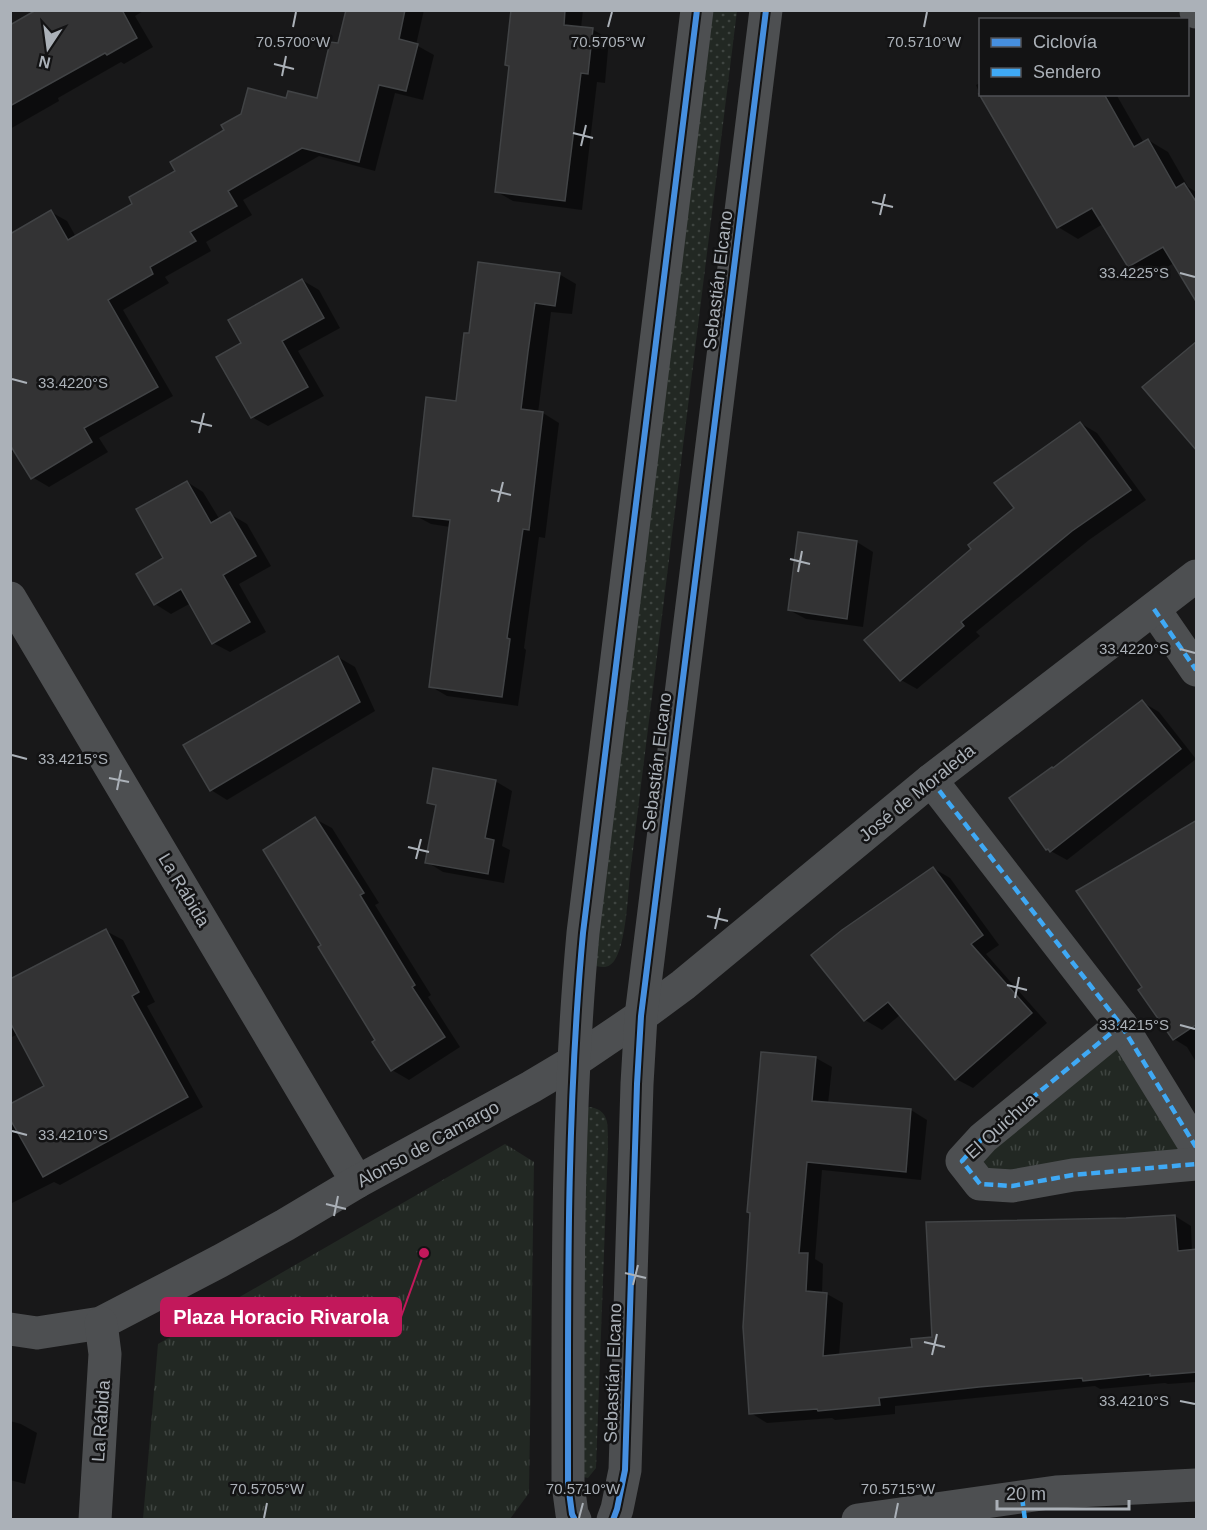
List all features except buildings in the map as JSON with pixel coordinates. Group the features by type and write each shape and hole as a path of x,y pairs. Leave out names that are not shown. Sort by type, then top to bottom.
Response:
{"street":[{"path":"575,1520 568,1484 569,1181 573,1062 582,933 697,10"},
{"name":"Sebastián Elcano","path":"613,1520 625,1470 636,1095 641,1016 766,10"},
{"name":"José de Moraleda","path":"641,1016 718,957 931,780 1197,576"},
{"name":"La Rábida","path":"10,598 357,1182"},
{"path":"1154,609 1197,670"},
{"path":"931,780 1121,1025 1197,1147"},
{"name":"Alonso de Camargo","path":"10,1329 37,1333 101,1323 220,1261 357,1182 504,1102 573,1062 641,1016"},
{"name":"El Quichua","path":"1121,1025 983,1138 962,1161 980,1184 1012,1186 1073,1175 1197,1164"},
{"name":"La Rábida","path":"95,1520 105,1354 101,1323"},
{"path":"858,1520 1024,1508 1056,1492 1197,1485"}],"green space":[{"path":"707,11 737,11 625,923 620,950 608,966 602,967 596,966 594,939"},
{"path":"1120,1043 1185,1151 985,1174 975,1162"},
{"path":"589,1107 602,1112 605,1116 608,1127 608,1146 596,1468 588,1478 583,1477 583,1112"},
{"path":"505,1144 534,1162 529,1493 510,1519 143,1519 158,1344"}],"marked path":[{"path":"1154,609 1196,670"},
{"path":"931,780 1121,1025 1196,1147"},
{"path":"1121,1025 983,1138 962,1161 980,1184 1012,1186 1073,1175 1196,1164"},
{"path":"1022,1497 1025,1520"}],"cycle path":[{"path":"575,1520 568,1484 568,1346 569,1208 577,1002 583,933 697,10"},
{"path":"613,1520 625,1470 641,1016 766,10"}],"place":[{"name":"Plaza Horacio Rivarola","path":"424,1253"}]}
